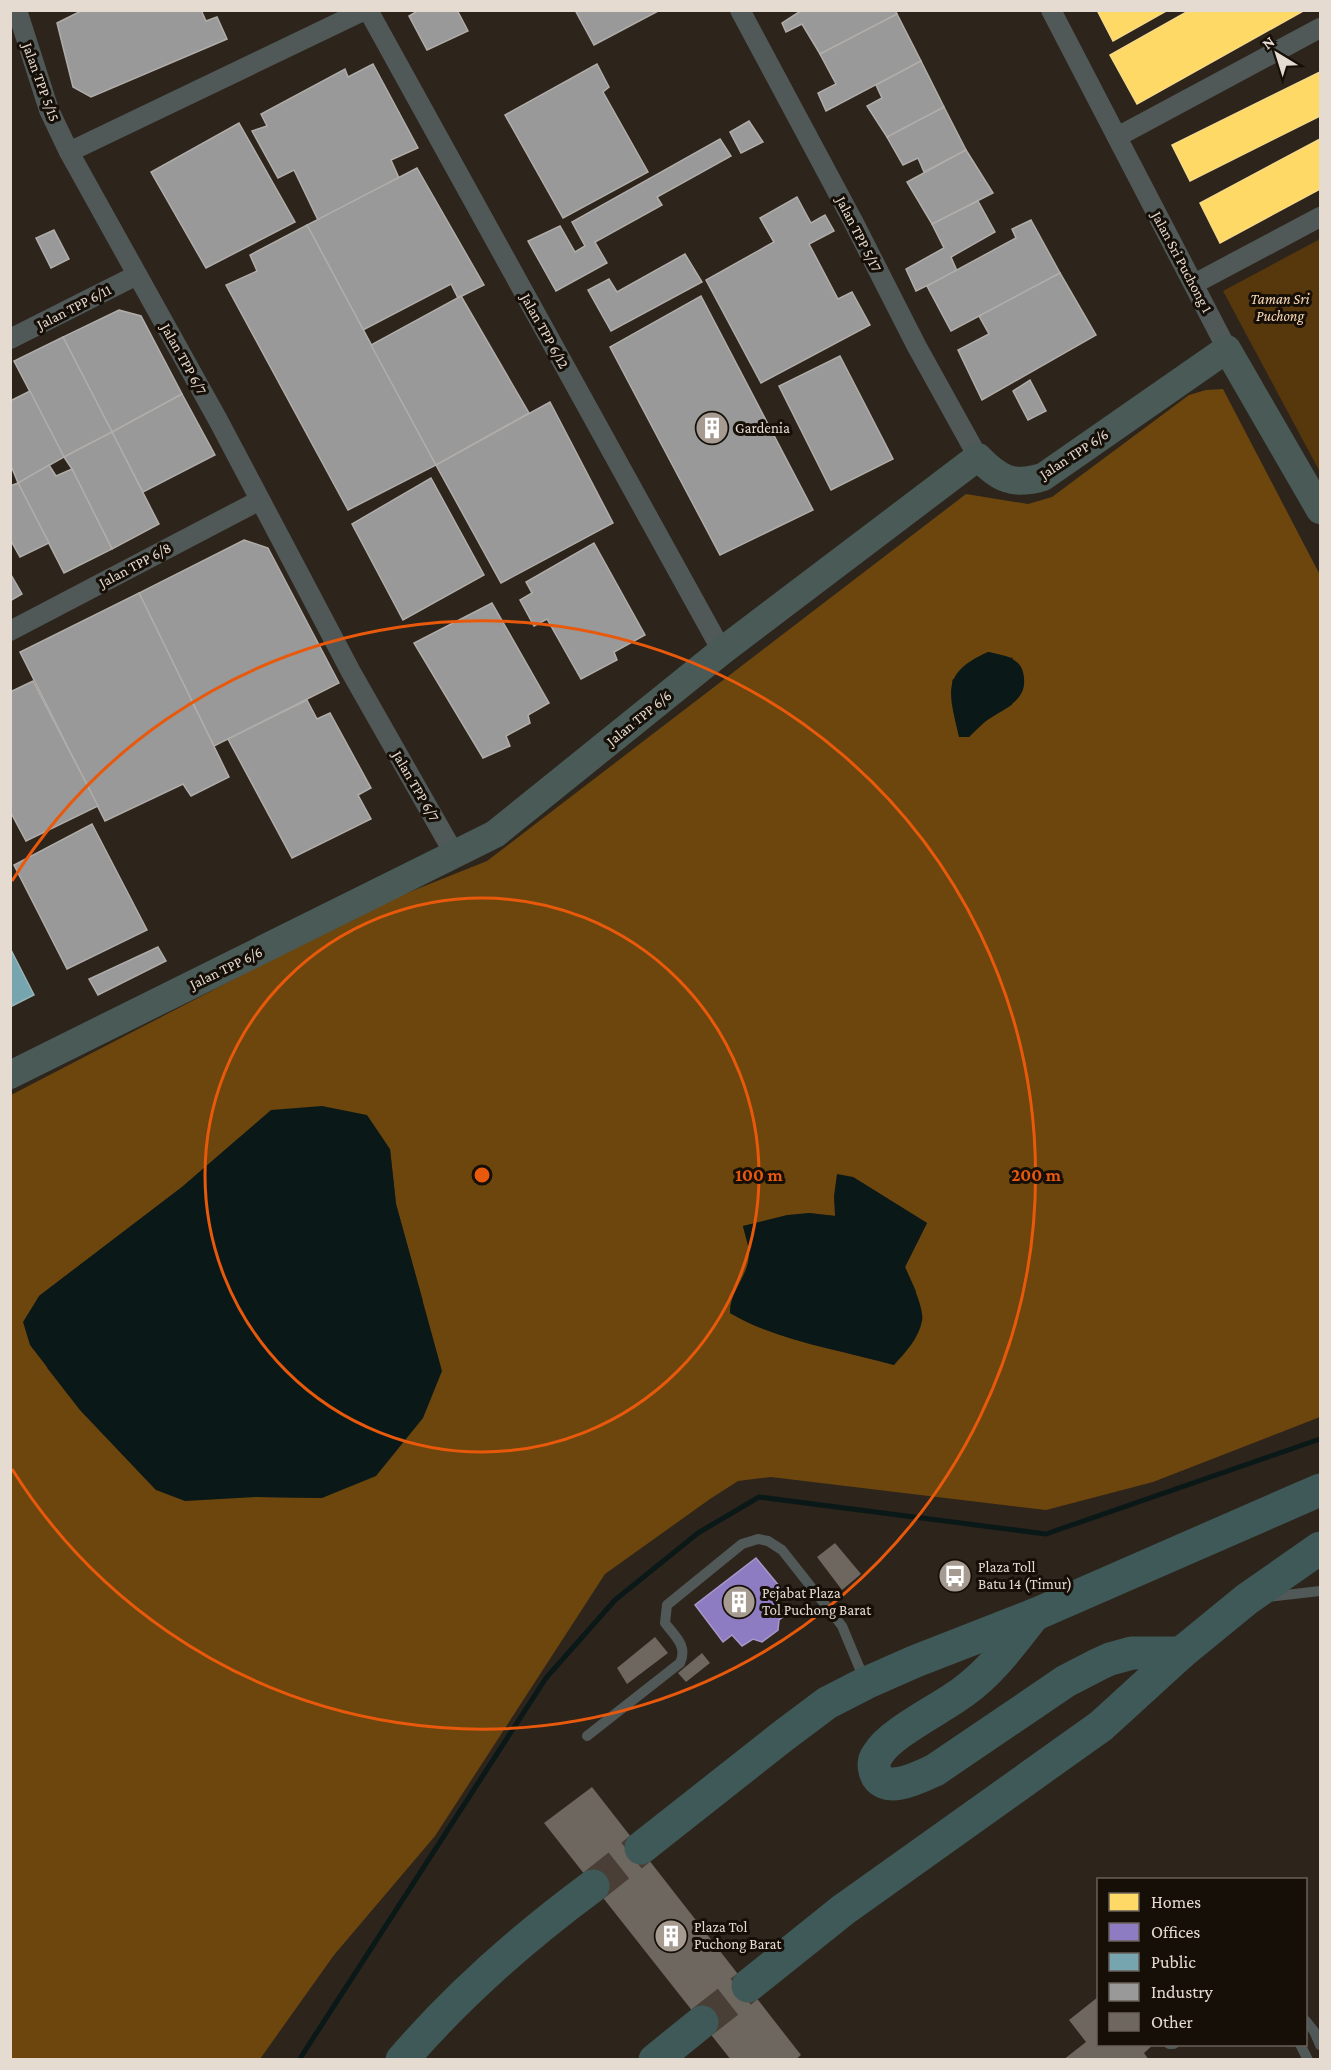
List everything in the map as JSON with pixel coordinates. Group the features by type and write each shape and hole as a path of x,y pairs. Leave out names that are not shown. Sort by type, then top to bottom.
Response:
{"highway":[{"path":"641,1848 828,1703 915,1661 1034,1615 1320,1490"},
{"path":"748,1986 853,1903 1101,1726 1181,1653 1247,1599 1320,1548"},
{"path":"1034,1615 987,1672 963,1692 894,1737 878,1753 873,1764 876,1776 884,1783 896,1784 911,1781 935,1770 1066,1681 1110,1659 1132,1653 1181,1653"},
{"path":"402,2060 471,1987 533,1933 594,1886"},
{"path":"655,2060 702,2022"}],"street":[{"name":"Jalan TPP 5/15","path":"17,10 49,110 69,152"},
{"path":"69,152 367,10"},
{"name":"Jalan TPP 6/12","path":"367,10 722,651"},
{"name":"Jalan TPP 5/17","path":"740,10 854,223 926,365 978,458"},
{"name":"Jalan Sri Puchong 1","path":"1051,10 1227,349 1320,510"},
{"path":"1117,137 1320,28"},
{"name":"Jalan TPP 6/7","path":"69,152 260,500 351,672 456,855"},
{"path":"1194,284 1320,217"},
{"name":"Jalan TPP 6/11","path":"10,339 137,275"},
{"name":"Jalan TPP 6/6","path":"10,1075 495,834 722,651 978,458 1000,477 1015,482 1043,477 1227,349"},
{"name":"Jalan TPP 6/8","path":"10,631 260,500"}],"lane":[{"path":"587,1736 680,1663 684,1655 682,1645 665,1623 667,1605 742,1544 758,1539 775,1544 782,1550 842,1626 866,1683"},
{"path":"1247,1599 1320,1591"},
{"path":"1307,2023 1314,2031 1320,2045"},
{"path":"1301,2046 1308,2060"}],"green space":[{"name":"Taman Sri Puchong","path":"1320,239 1320,472 1223,291"}],"shaded area":[{"path":"1223,389 1320,575 1320,1417 1153,1482 1046,1510 771,1477 738,1481 605,1574 435,1836 334,1955 260,2059 11,2060 11,1095 377,905 487,861 966,494 1028,504 1052,497 1189,395 1206,390","holes":["988,652 1013,658 1012,705 984,722 969,737 954,713 952,680","240,1137 390,1149 396,1204 423,1301 322,1498 257,1497 156,1490 80,1410 47,1368 39,1296 182,1187","853,1177 927,1223 905,1267 916,1291 894,1365 789,1338 748,1323 730,1313 733,1298 748,1262 749,1251 743,1226 809,1213 836,1216 834,1196"]},
{"path":"988,652 999,654 1018,663 1023,672 1023,690 1014,702 986,721 969,737 959,737 951,696 955,677 962,668"},
{"path":"322,1106 367,1115 390,1149 396,1204 442,1371 423,1418 376,1476 322,1498 257,1497 185,1501 156,1490 80,1410 30,1345 23,1322 39,1296 182,1187 271,1110"},
{"path":"837,1174 853,1177 927,1223 905,1267 919,1302 922,1321 915,1339 894,1365 789,1338 748,1323 730,1313 733,1298 748,1262 749,1254 743,1226 787,1215 809,1213 835,1216 834,1196"}],"building: Homes":[{"path":"1097,10 1168,10 1113,41"},
{"path":"1190,10 1305,10 1137,104 1110,55"},
{"path":"1320,72 1320,116 1190,181 1172,145"},
{"path":"1320,139 1320,189 1220,243 1200,203"}],"building: Offices":[{"name":"Pejabat Plaza Tol Puchong Barat","path":"756,1558 785,1593 776,1599 787,1614 779,1620 778,1630 762,1642 753,1639 742,1646 732,1635 723,1642 695,1605"}],"building: Public":[{"path":"10,948 34,995 10,1007"}],"building: Industry":[{"path":"83,10 201,10 206,21 217,17 227,39 91,97 73,87 57,23"},
{"path":"419,10 457,10 468,31 427,50 409,16"},
{"path":"575,10 660,10 594,45"},
{"path":"802,10 895,10 897,14 820,54 802,24 786,32 782,23"},
{"path":"897,14 921,61 826,111 818,93 836,84 820,54"},
{"path":"921,61 944,107 887,137 867,106 882,98 876,85"},
{"path":"373,64 418,148 391,160 399,178 318,220 294,170 278,178 252,131 267,126 261,114 345,69 348,77"},
{"path":"597,64 609,87 603,92 648,172 563,218 505,115"},
{"path":"944,107 966,150 924,172 918,158 903,165 887,137"},
{"path":"749,121 763,142 741,153 730,132"},
{"path":"239,123 295,222 206,268 151,172"},
{"path":"720,139 731,156 657,197 662,205 595,242 607,263 556,291 528,241 560,226 575,252 585,246 572,222"},
{"path":"966,150 993,193 932,224 907,182"},
{"path":"417,168 484,285 458,298 451,284 363,330 307,225"},
{"path":"797,197 811,223 825,215 834,231 809,244 838,299 852,292 870,325 761,383 706,280 774,242 760,218"},
{"path":"978,201 995,232 951,257 957,271 916,291 906,269 944,248 932,224"},
{"path":"1031,220 1060,273 951,331 927,286 1016,238 1012,229"},
{"path":"307,225 436,465 348,510 226,285 257,271 250,255"},
{"path":"54,230 69,259 51,268 36,238"},
{"path":"685,254 702,282 611,331 588,290 609,279 617,292"},
{"path":"1060,273 1096,335 982,400 958,350 989,334 979,316"},
{"path":"461,296 529,413 436,465 371,345"},
{"name":"Gardenia","path":"701,296 813,510 720,555 610,347"},
{"path":"119,310 141,316 182,394 112,432 63,337"},
{"path":"63,337 112,432 64,457 14,361"},
{"path":"840,356 893,459 831,490 779,386"},
{"path":"1030,380 1046,411 1028,420 1013,391"},
{"path":"30,391 64,457 18,483 10,463 10,401"},
{"path":"182,394 215,455 143,492 112,432"},
{"path":"550,402 613,523 501,583 436,465"},
{"path":"112,432 159,524 112,549 64,457"},
{"path":"49,465 56,476 72,469 112,549 64,573 18,483"},
{"path":"431,478 484,575 403,620 352,524"},
{"path":"18,483 49,543 20,557 10,539 10,486"},
{"path":"244,540 268,548 339,683 214,746 139,593"},
{"path":"594,543 645,635 614,652 617,660 581,679 547,619 534,626 520,600 532,593 526,582"},
{"path":"10,573 22,594 10,601"},
{"path":"139,593 229,777 191,796 183,784 105,821 20,652"},
{"path":"492,603 549,703 528,715 530,723 506,736 510,746 483,758 414,643"},
{"path":"33,681 98,806 26,841 10,811 10,692"},
{"path":"307,700 317,719 330,713 371,788 358,795 371,819 292,858 228,739"},
{"path":"92,824 147,930 67,969 14,865"},
{"path":"158,947 166,961 98,995 89,979"}],"building: Other":[{"path":"835,1543 861,1574 842,1590 817,1557"},
{"path":"655,1637 668,1653 627,1684 617,1668"},
{"path":"702,1653 710,1663 686,1682 678,1673"},
{"name":"Plaza Tol Puchong Barat","path":"592,1787 801,2055 795,2060 731,2060 544,1823"},
{"path":"1097,1998 1097,2046 1152,2046 1144,2053 1149,2060 1063,2060 1086,2042 1069,2020"}],"waterway":[{"path":"299,2060 546,1678 615,1600 698,1533 759,1497 1046,1534 1320,1439"}],"tunnel":[{"path":"593,1886 641,1848"},
{"path":"702,2022 748,1986"}],"place":[{"name":"Gardenia","path":"712,428"},
{"name":"Plaza Toll Batu 14 (Timur)","path":"955,1576"},
{"name":"Pejabat Plaza Tol Puchong Barat","path":"739,1602"},
{"name":"Plaza Tol Puchong Barat","path":"671,1936"}]}
